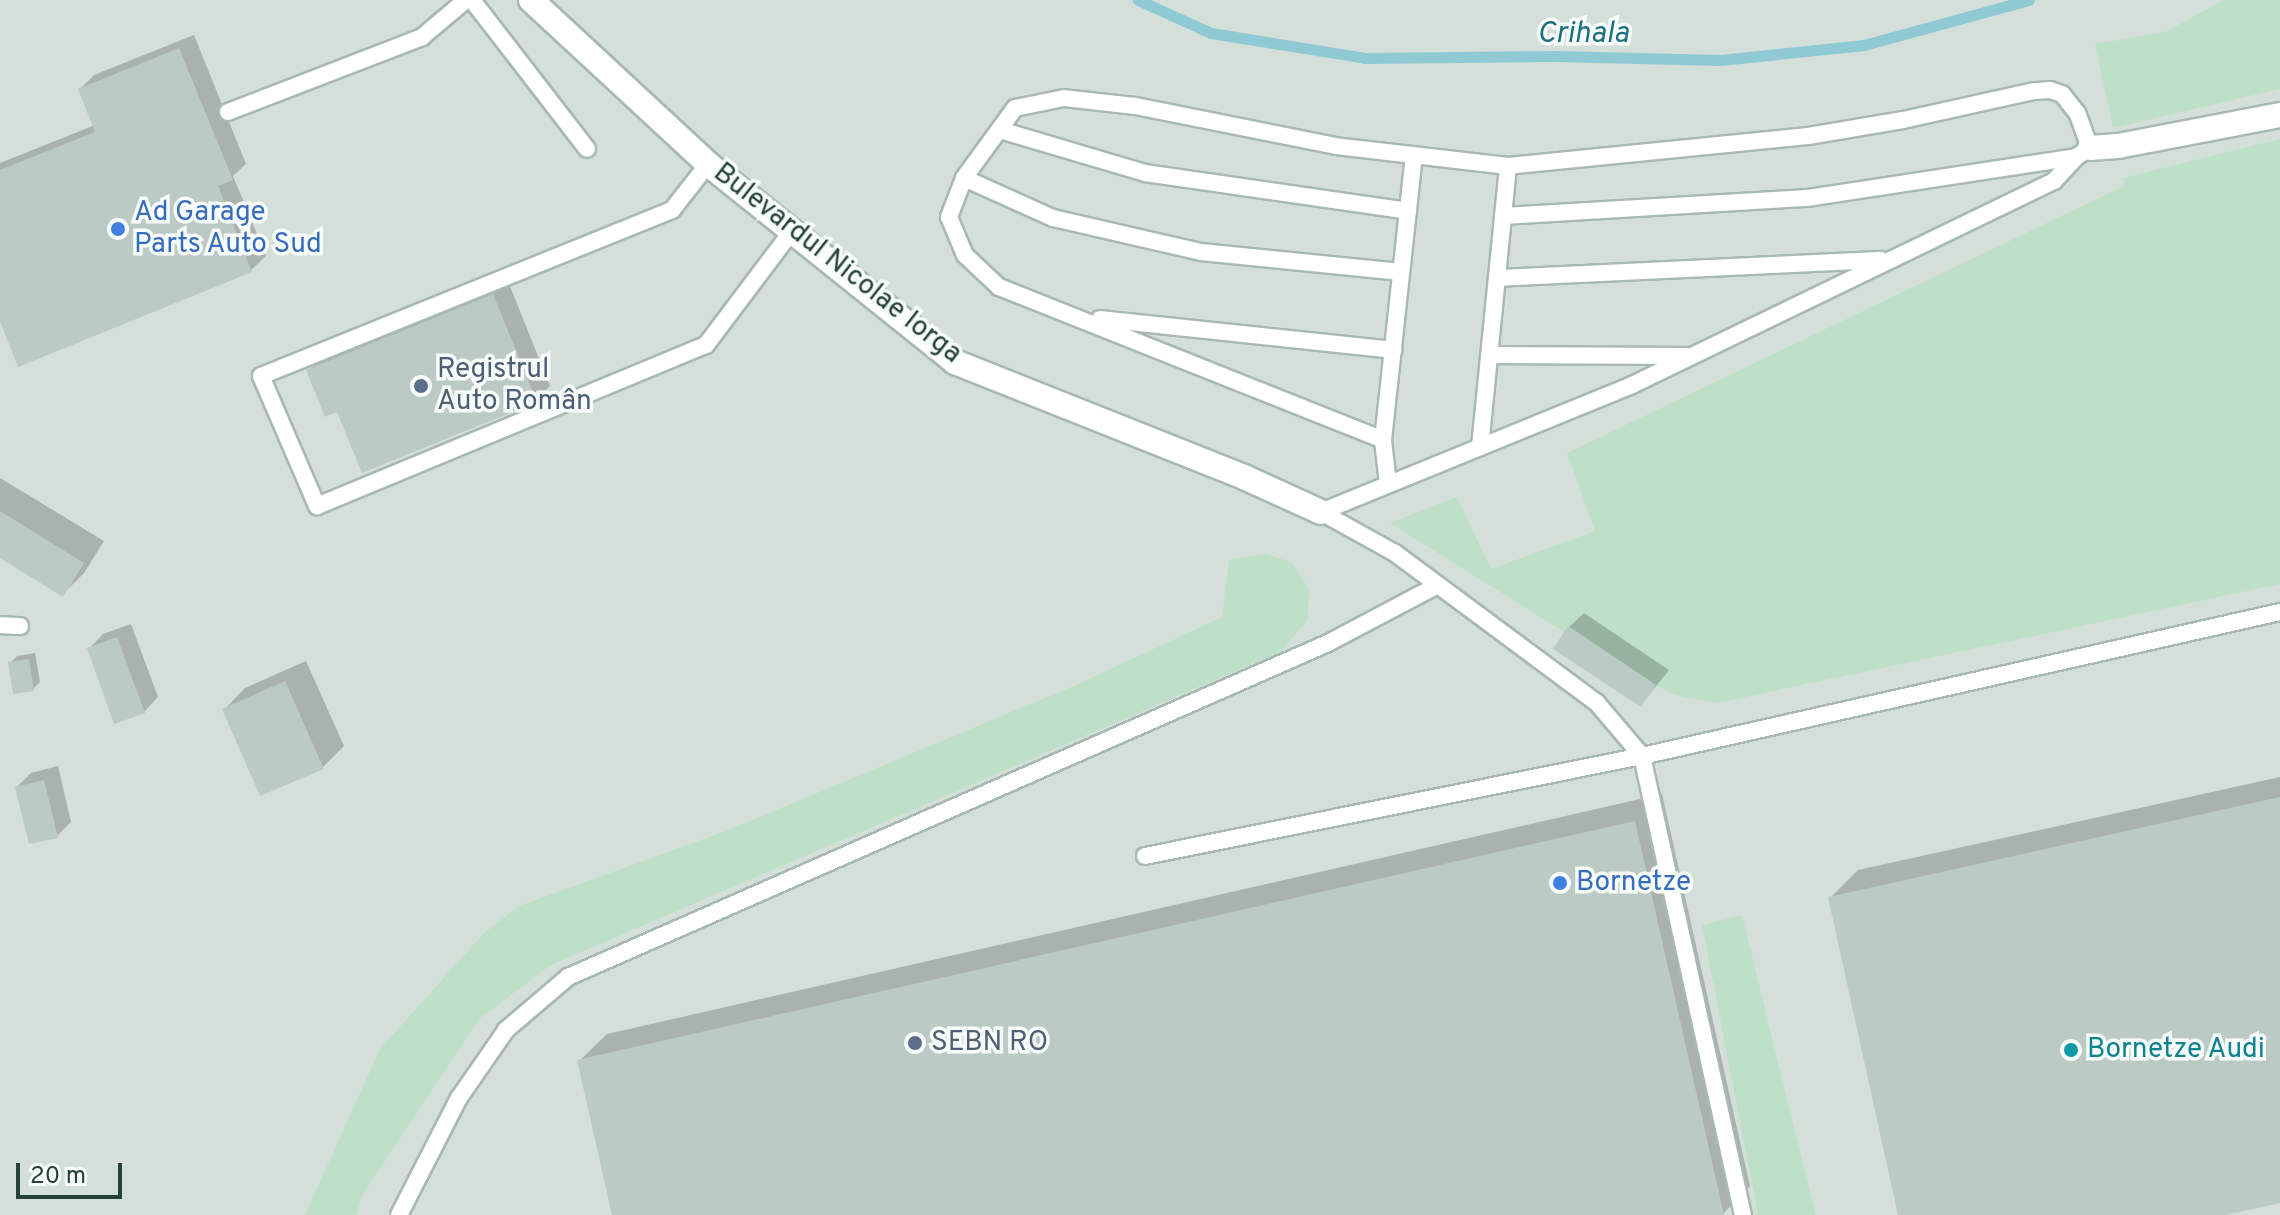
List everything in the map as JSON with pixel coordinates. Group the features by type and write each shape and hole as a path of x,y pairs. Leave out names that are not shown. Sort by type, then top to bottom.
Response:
{"street":[{"name":"Bulevardul Nicolae Iorga","path":"531,0 708,164 955,362 1246,478 1321,512"},
{"path":"2083,152 2280,115"}],"lane":[{"path":"228,112 422,37 466,0"},
{"path":"472,0 587,149"},
{"path":"1383,440 1081,317 999,287 965,255 949,217 964,178 1015,108 1064,98 1135,106 1336,146 1508,166 1808,136 2050,90 2062,94 2077,113 2083,152"},
{"path":"1000,130 1145,173 1408,211"},
{"path":"1503,216 1808,198 2083,152"},
{"path":"1321,512 1692,356 2054,181 2083,152"},
{"path":"1388,484 1383,440 1414,156"},
{"path":"708,164 672,210 261,376 317,506 706,345 791,232"},
{"path":"1480,447 1508,166"},
{"path":"964,178 1053,218 1201,252 1401,272"},
{"path":"1497,278 1891,260"},
{"path":"1081,317 1393,350"},
{"path":"1489,355 1692,356"},
{"path":"1321,512 1395,553 1597,703 1642,756 1743,1215"},
{"path":"399,1215 459,1098 506,1030 568,977 1328,643 1438,585"},
{"path":"1145,856 1642,756 2280,612"},
{"path":"0,625 20,626"}],"shaded area":[{"path":"0,0 2280,0 2280,1215 0,1215"}],"green space":[{"path":"2224,0 2280,0 2280,89 2113,128 2095,44 2165,32"},
{"path":"2280,139 2280,584 1717,703 1675,695 1622,668 1390,523 1457,497 1491,569 1595,531 1567,453 2124,186 2123,178"},
{"path":"1266,554 1291,562 1309,589 1308,620 1280,652 551,965 479,1019 363,1194 356,1215 305,1215 380,1049 483,934 519,906 726,831 1074,686 1222,617 1229,560"},
{"path":"1742,915 1816,1215 1758,1215 1702,925"}],"building":[{"name":"Ad Garage Parts Auto Sud","path":"179,48 233,180 218,186 252,272 18,367 0,321 0,170 95,132 78,89"},
{"name":"Registrul Auto Român","path":"493,294 537,402 362,473 337,412 325,417 306,370"},
{"path":"0,511 84,563 63,597 0,558"},
{"path":"1568,626 1656,685 1641,707 1553,649"},
{"path":"117,637 145,713 114,724 87,648"},
{"path":"29,659 34,691 13,694 8,662"},
{"path":"285,681 324,769 260,796 222,709"},
{"path":"44,780 58,838 29,844 15,787"},
{"name":"Bornetze Audi","path":"2280,797 2280,1203 2225,1215 1898,1215 1828,897"},
{"path":"1635,821 1724,1215 612,1215 577,1060"}],"waterway":[{"name":"Crihala","path":"1138,0 1211,33 1365,58 1556,56 1720,60 1864,45 2029,0"}],"place":[{"name":"Ad Garage Parts Auto Sud","path":"118,229"},
{"name":"Registrul Auto Român","path":"421,386"},
{"name":"Bornetze","path":"1560,883"},
{"name":"SEBN RO","path":"915,1043"},
{"name":"Bornetze Audi","path":"2071,1050"}]}
